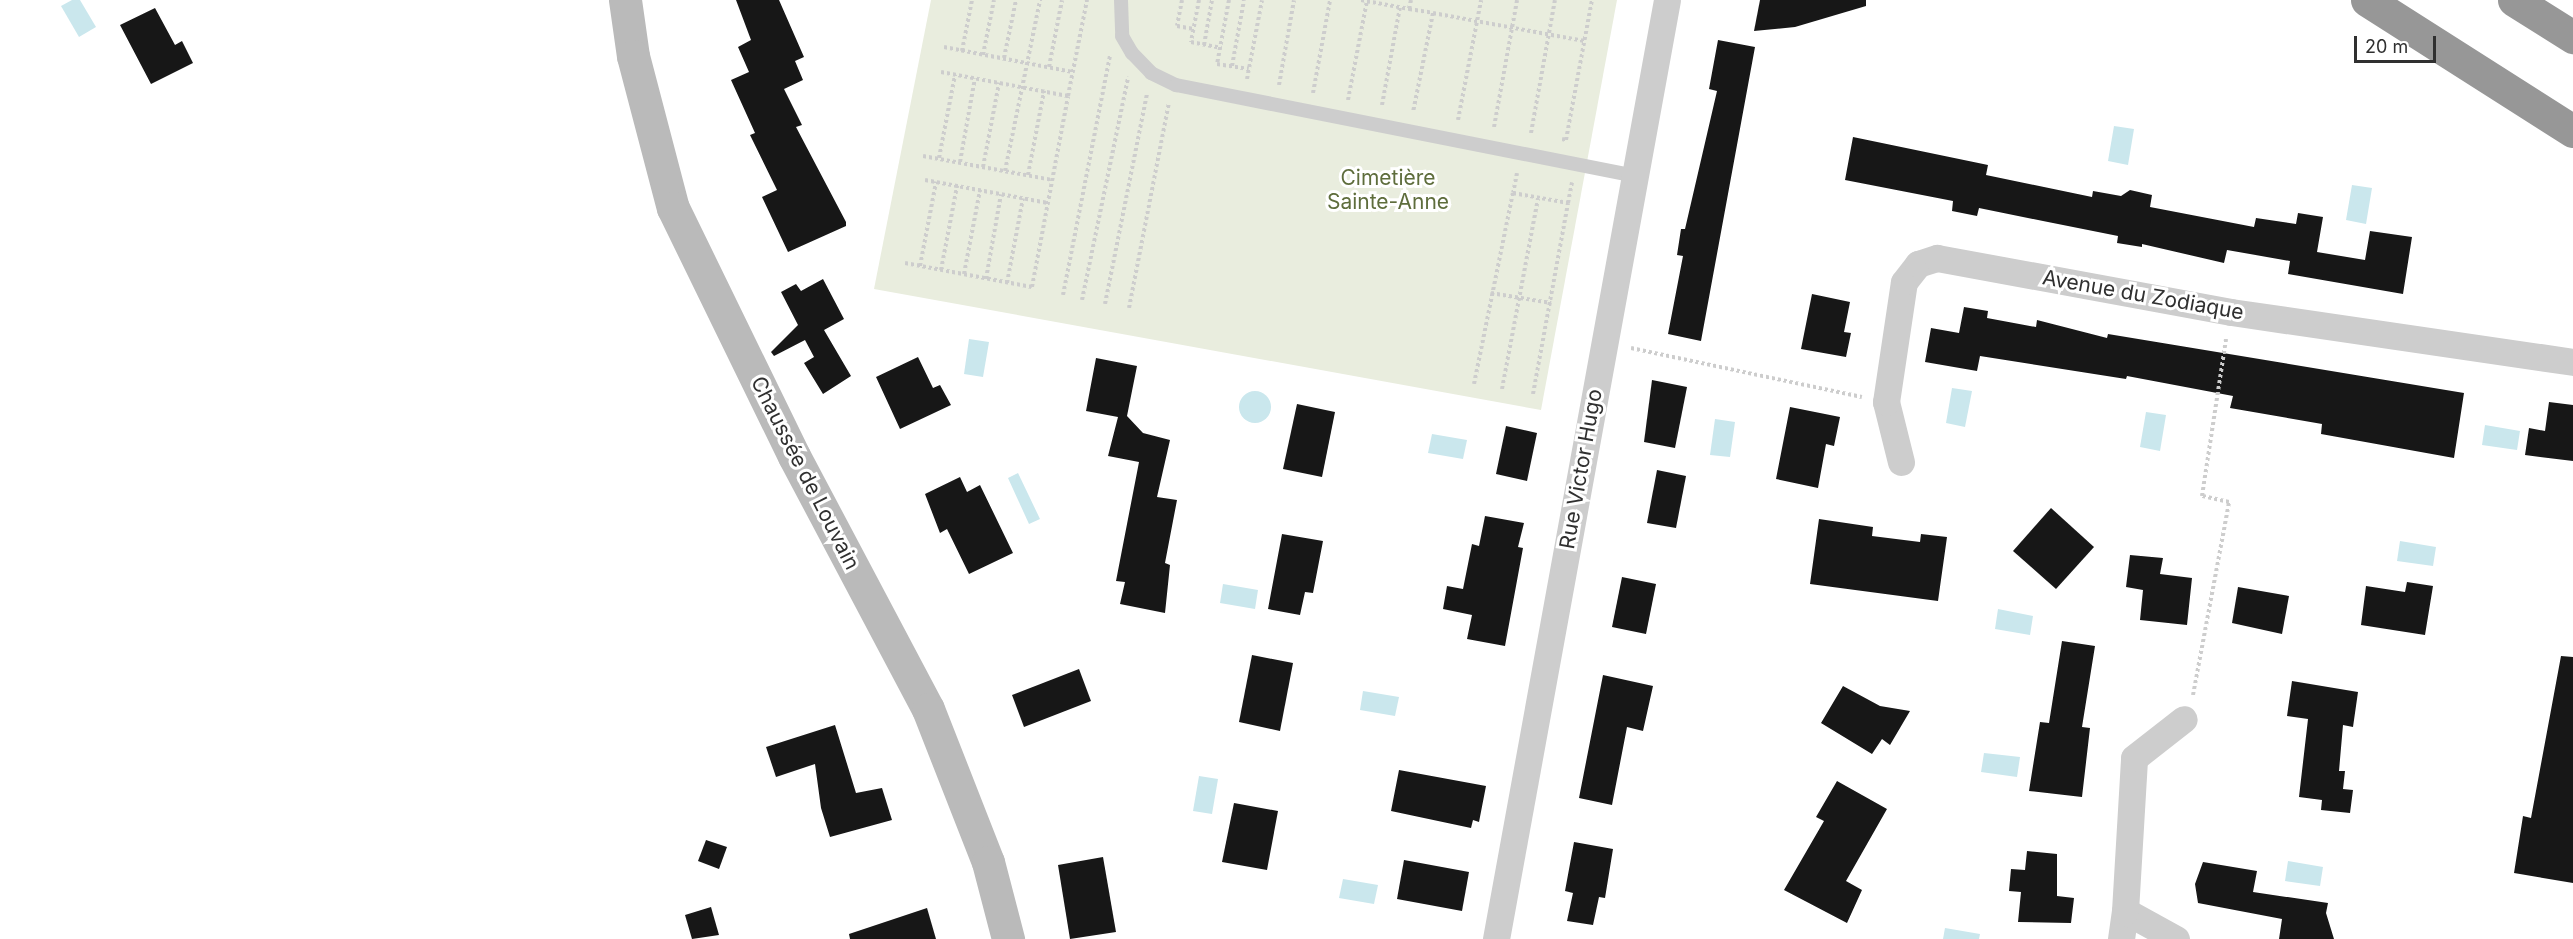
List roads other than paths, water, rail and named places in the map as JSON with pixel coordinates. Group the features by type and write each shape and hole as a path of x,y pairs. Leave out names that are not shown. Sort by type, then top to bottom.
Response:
{"highway":[{"path":"2367,0 2573,131"},
{"path":"2514,0 2573,37"}],"main road":[{"name":"Chaussée de Louvain","path":"625,0 633,56 673,208 794,456 928,709 988,862 1008,939"}],"street":[{"name":"Rue Victor Hugo","path":"1496,939 1667,0"},
{"name":"Avenue du Zodiaque","path":"1901,462 1886,402 1904,282 1918,264 1936,258 2230,312 2573,362"},
{"path":"2121,939 2125,911 2134,758 2184,719"},
{"path":"2125,911 2176,939"}],"lane":[{"path":"1121,0 1122,36 1132,53 1151,73 1173,84 1243,100 1635,176"}],"water":[{"path":"72,0 80,0 96,27 79,37 61,6"},
{"path":"2114,126 2134,129 2128,165 2108,161"},
{"path":"2352,185 2372,188 2366,224 2346,220"},
{"path":"969,339 989,342 983,377 964,374"},
{"path":"1952,388 1972,391 1965,427 1946,423"},
{"path":"1255,391 1267,395 1271,407 1267,419 1255,423 1243,419 1239,407 1243,395"},
{"path":"2146,412 2166,415 2160,451 2140,447"},
{"path":"1715,419 1735,422 1730,457 1710,455"},
{"path":"2485,425 2520,431 2517,450 2482,445"},
{"path":"1432,434 1467,440 1463,459 1428,453"},
{"path":"1018,473 1040,519 1029,524 1008,478"},
{"path":"2400,541 2436,547 2433,566 2397,561"},
{"path":"1223,584 1258,590 1255,609 1220,603"},
{"path":"1998,609 2033,616 2030,635 1995,629"},
{"path":"1363,691 1399,697 1395,716 1360,710"},
{"path":"1984,753 2020,757 2017,777 1981,772"},
{"path":"1199,776 1218,779 1212,814 1193,811"},
{"path":"2288,861 2323,867 2320,886 2285,881"},
{"path":"1343,879 1378,885 1374,904 1339,898"},
{"path":"1945,928 1980,934 1979,939 1943,939"}],"park label":[{"name":"Cimetière Sainte-Anne","path":"1388,190"}]}
